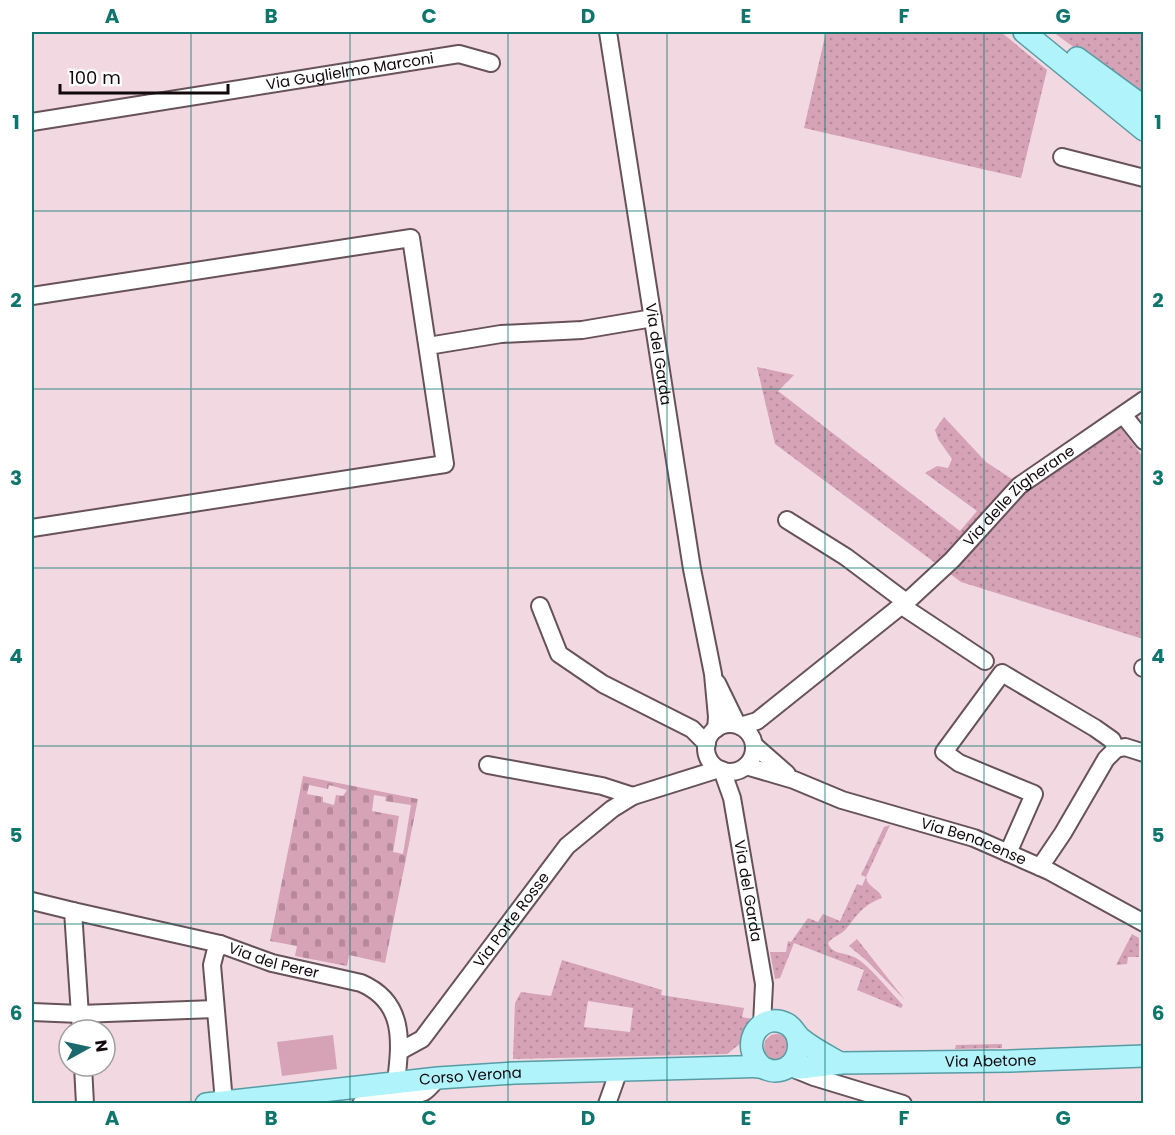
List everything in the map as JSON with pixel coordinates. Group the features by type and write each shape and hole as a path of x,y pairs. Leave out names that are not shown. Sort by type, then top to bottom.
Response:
{"main road":[{"path":"1024,32 1143,130"},
{"path":"1042,32 1143,107"},
{"path":"736,1067 750,1047 753,1034 762,1025 776,1021 840,1064"},
{"path":"750,1047 752,1055 762,1067 775,1071 789,1066 797,1056 799,1042 791,1029"},
{"name":"Via Abetone","path":"789,1066 801,1068 840,1064 1143,1056"},
{"name":"Corso Verona","path":"215,1103 438,1078 619,1070 762,1067"}],"street":[{"name":"Via del Garda","path":"608,32 692,569 713,674 721,755 732,798 764,984 762,1025"},
{"name":"Via Guglielmo Marconi","path":"32,122 459,54 491,63"},
{"path":"1062,157 1143,178"},
{"path":"32,296 411,238 445,464 32,528"},
{"path":"428,346 501,334 582,330 653,318"},
{"name":"Via delle Zigherane","path":"748,730 904,604 952,560 1019,486 1124,416 1143,400"},
{"path":"1124,416 1143,441"},
{"path":"788,520 846,557 904,604 985,661"},
{"path":"540,606 559,654 603,684 692,729 721,755 794,780"},
{"path":"1008,852 1034,794 958,763 944,752 1002,673 1095,728 1112,740 1116,749"},
{"name":"Via del Garda","path":"713,674 748,730"},
{"path":"721,755 724,725 748,730 794,780"},
{"name":"Via Porte Rosse","path":"400,1051 422,1039 567,846 612,809 633,796 699,775 721,755 752,757 748,730"},
{"path":"1040,867 1068,825 1106,759 1116,749 1125,747 1143,753"},
{"path":"488,765 602,786 633,796"},
{"name":"Via Benacense","path":"794,780 819,792 974,838 1094,894 1143,923"},
{"name":"Via del Perer","path":"32,901 220,945 272,963 361,983 374,989 382,996 396,1018 400,1051 396,1082"},
{"path":"73,911 81,1018"},
{"path":"215,1103 215,1009 212,965 214,953 220,945"},
{"name":"Via del Garda","path":"764,984 791,1029"},
{"path":"117,1019 215,1009"},
{"path":"32,1012 61,1018"},
{"path":"789,1066 814,1077 902,1103"},
{"path":"607,1104 619,1070"},
{"path":"83,1078 84,1104"},
{"path":"361,1104 374,1098 426,1091 438,1078"}],"green space":[{"path":"826,32 1001,32 1047,70 1021,178 804,128"},
{"path":"1053,32 1139,32 1143,36 1143,98"},
{"path":"757,367 794,375 778,391 960,531 977,511 925,473 937,466 948,468 952,459 938,439 935,430 944,417 986,462 1030,491 1120,427 1143,457 1143,639 961,582 775,444"},
{"path":"303,776 418,799 385,963 349,955 347,966 295,956 297,946 270,941","holes":["309,785 328,789 329,785 347,790 343,796 336,795 334,805 323,802 323,797 307,794","374,795 386,797 385,801 411,805 403,854 393,852 399,816 372,811"]},
{"path":"890,825 866,877 861,875 884,827"},
{"path":"866,877 882,898 865,907 844,931 828,943 832,950 852,956 867,967 903,1005 901,1008 857,990 864,970 794,943 780,978 775,979 770,952 786,952 788,941 791,942 808,918 818,922 823,914 840,921 857,884 862,886"},
{"path":"1132,934 1139,938 1139,957 1128,957 1127,964 1116,965"},
{"path":"857,939 905,1000 849,946"},
{"path":"562,960 662,990 661,995 744,1008 742,1017 753,1019 741,1043 727,1054 513,1059 515,1003 521,992 551,996","holes":["588,1001 633,1008 630,1032 584,1027"]},
{"path":"777,1034 786,1038 790,1047 786,1056 777,1060 768,1056 764,1047 768,1038"},
{"path":"333,1035 337,1069 282,1076 277,1042"},
{"path":"1002,1044 1002,1048 955,1049 956,1045"}]}
